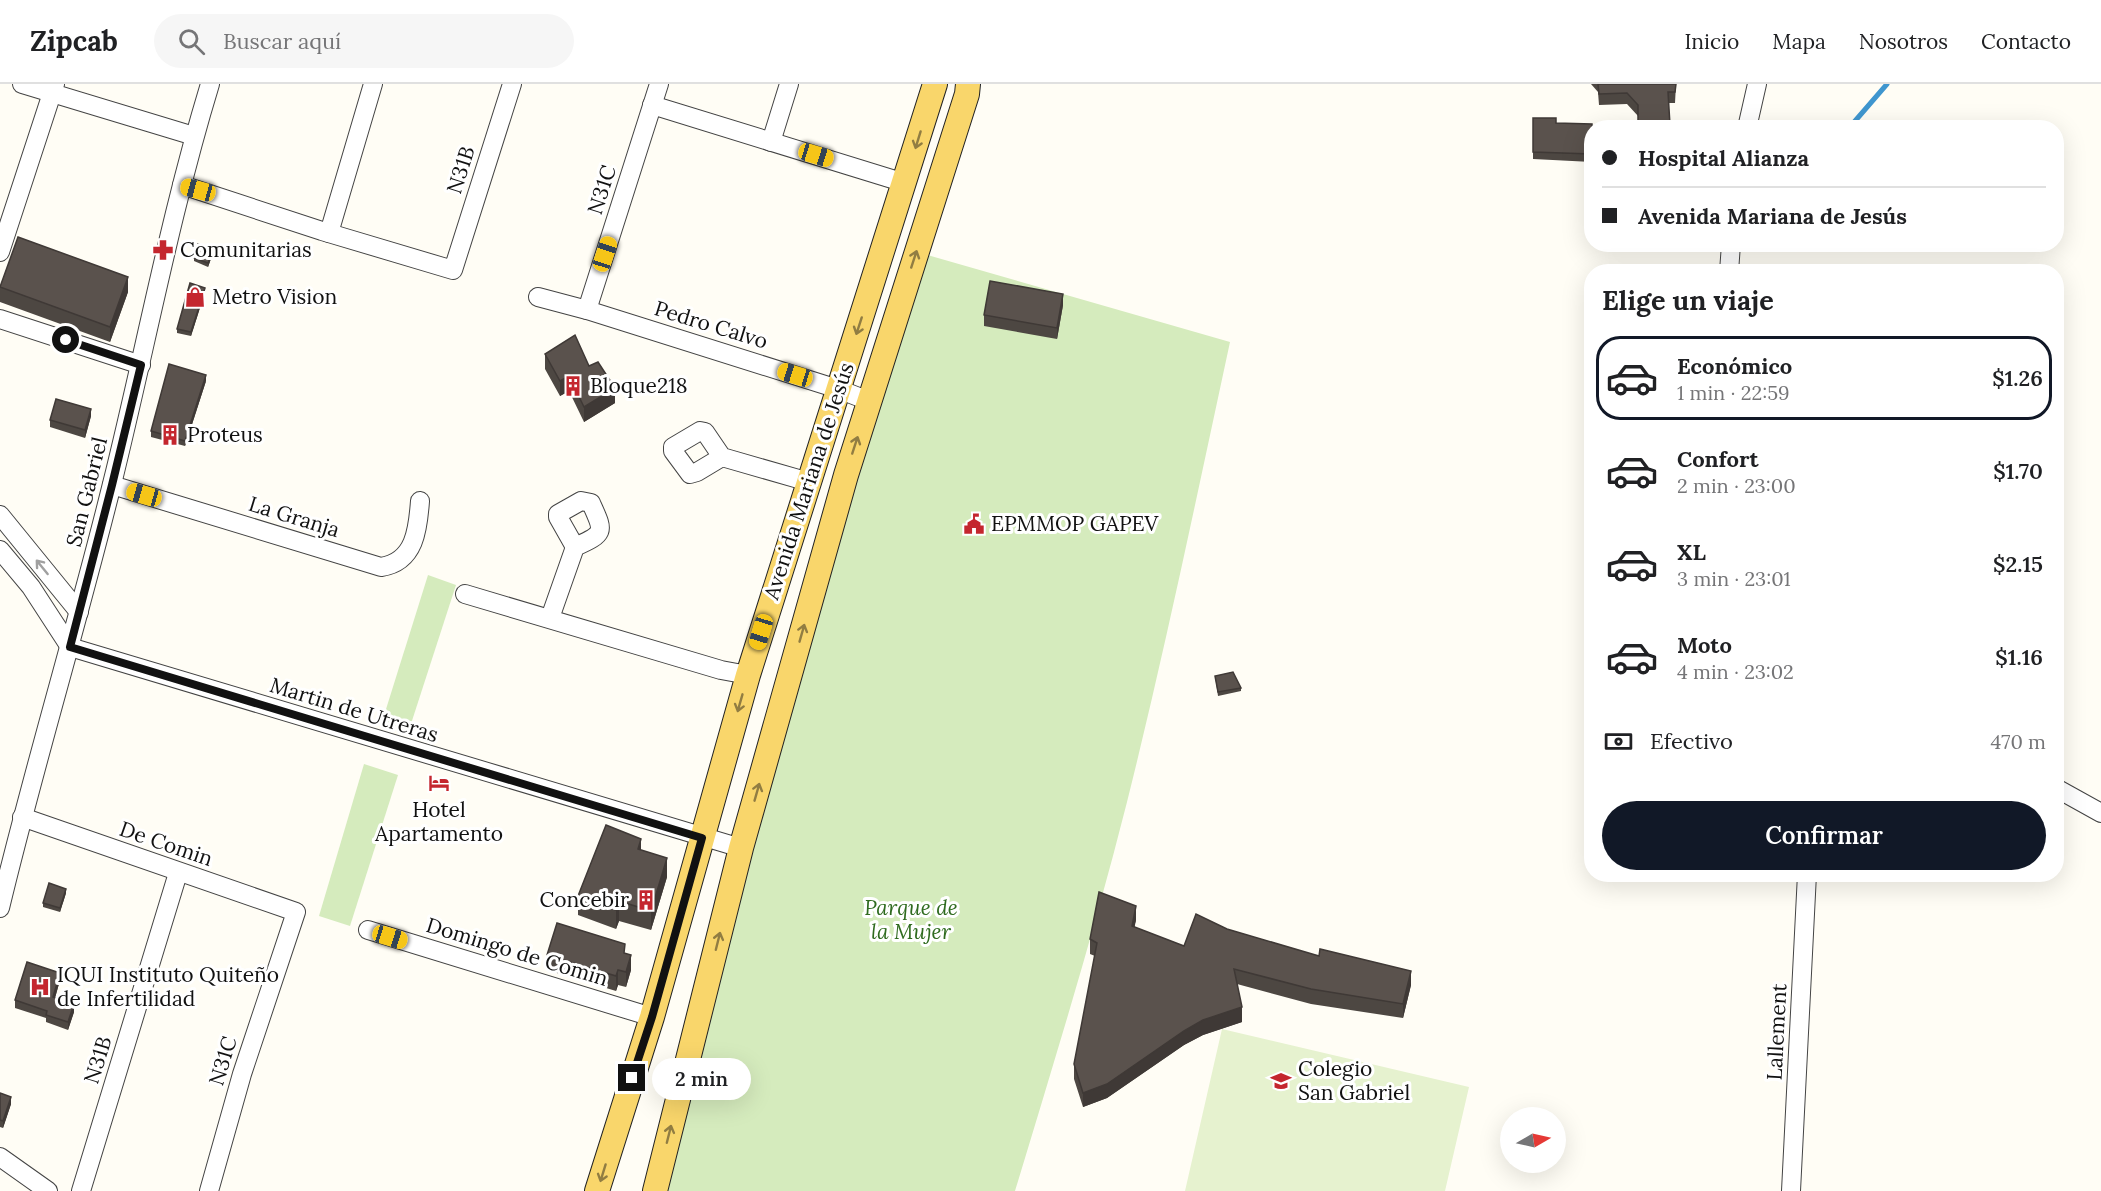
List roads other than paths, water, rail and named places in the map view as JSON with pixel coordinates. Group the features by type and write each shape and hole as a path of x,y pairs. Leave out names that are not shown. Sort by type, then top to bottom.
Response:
{"main road":[{"name":"Avenida Mariana de Jesús","path":"597,1191 652,1017 748,675 935,84"},
{"name":"Avenida Mariana de Jesús","path":"655,1191 741,848 846,475 968,87"},
{"path":"811,474 846,475"}],"street":[{"path":"22,84 53,89 194,136"},
{"name":"San Gabriel","path":"0,909 22,817 70,647 112,485 194,136 210,84"},
{"path":"183,185 329,233 373,84"},
{"name":"N31B","path":"329,233 453,270 512,84"},
{"name":"N31C","path":"587,310 659,84"},
{"path":"771,142 789,84"},
{"path":"1749,120 1757,84"},
{"path":"0,252 53,89"},
{"path":"652,105 905,183"},
{"name":"Pedro Calvo","path":"538,297 587,310 838,389 869,401"},
{"path":"0,319 141,365"},
{"path":"722,457 811,474"},
{"name":"La Granja","path":"112,485 381,567 399,561 412,547 418,525 420,501"},
{"path":"0,515 79,612"},
{"path":"550,618 574,547"},
{"path":"0,550 31,588 70,647"},
{"path":"465,594 722,670 748,675"},
{"name":"Martin de Utreras","path":"70,647 741,848"},
{"path":"2064,792 2101,813"},
{"name":"De Comin","path":"22,817 178,873 296,912"},
{"name":"N31B","path":"81,1191 178,873"},
{"name":"Lallement","path":"1791,1191 1807,882"},
{"name":"N31C","path":"208,1191 242,1074 296,912"},
{"name":"Domingo de Comin","path":"368,930 652,1017"},
{"path":"0,1157 48,1191"}],"waterway":[{"path":"1856,120 1887,84"}],"place":[{"name":"Comunitarias","path":"163,250"},
{"name":"Metro Vision","path":"195,297"},
{"name":"Bloque218","path":"573,386"},
{"name":"Proteus","path":"170,435"},
{"name":"EPMMOP GAPEV","path":"974,524"},
{"name":"Hotel Apartamento","path":"439,783"},
{"name":"Concebir","path":"646,900"},
{"name":"IQUI Instituto Quiteño de Infertilidad","path":"40,987"},
{"name":"Colegio San Gabriel","path":"1281,1081"}],"park label":[{"name":"Parque de la Mujer","path":"911,920"}]}
